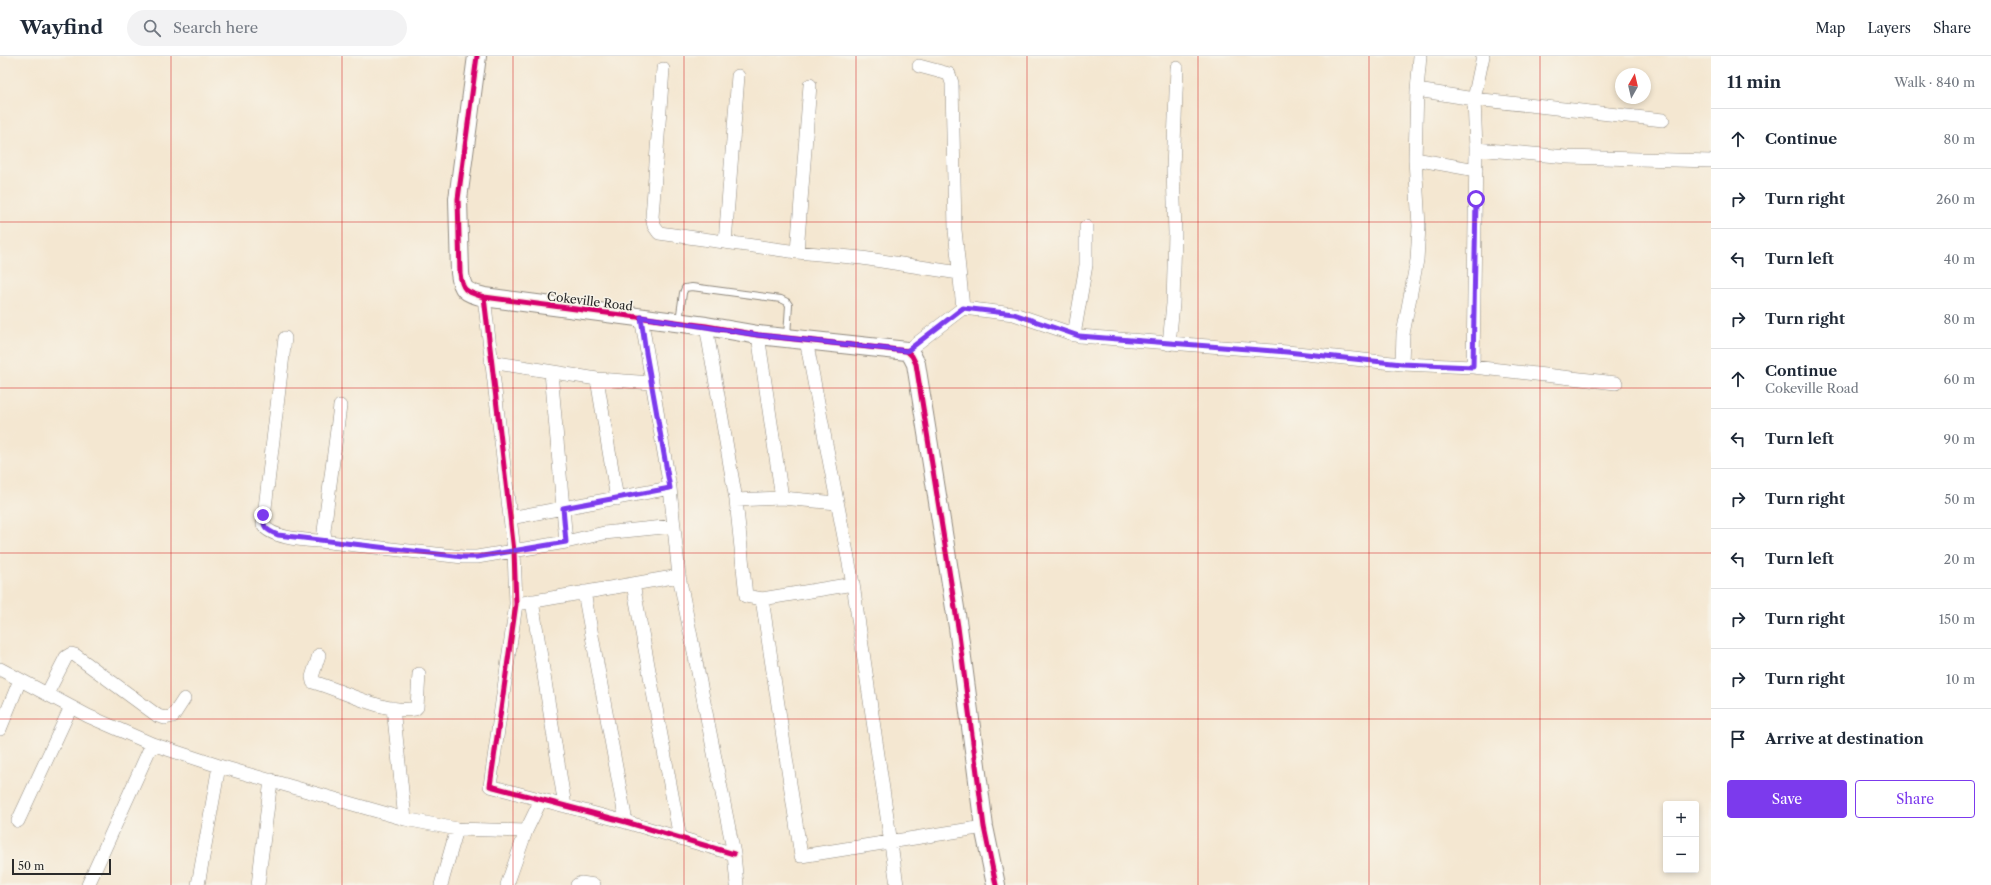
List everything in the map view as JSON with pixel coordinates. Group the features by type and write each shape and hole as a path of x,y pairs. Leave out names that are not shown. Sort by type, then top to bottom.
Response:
{"street":[{"path":"477,56 458,199 460,273 461,285 476,295 491,362 514,551 516,604 490,786 626,822 734,854"},
{"path":"1402,364 1403,334 1417,260 1418,226 1415,159 1417,90 1420,56"},
{"path":"1473,367 1476,170 1474,99 1483,56"},
{"path":"919,66 950,74 952,83 955,230 963,308"},
{"path":"1169,344 1173,304 1175,233 1173,169 1177,68"},
{"path":"663,69 652,217 654,226 660,233 797,252 862,258 960,273"},
{"path":"725,242 738,76"},
{"path":"797,252 810,85"},
{"path":"1417,90 1474,99 1663,120"},
{"path":"1476,149 1567,157 1711,161"},
{"path":"1415,159 1476,170"},
{"path":"1074,334 1086,265 1086,227"},
{"name":"Cokeville Road","path":"476,295 679,322 758,335 907,351"},
{"path":"996,885 984,827 958,627 916,364 912,356 907,351 963,308 1014,314 1074,334 1169,344 1287,352 1402,364 1473,367 1616,383"},
{"path":"641,317 670,488 679,576 734,854 736,885"},
{"path":"706,326 736,500 746,596 762,598 853,584"},
{"path":"758,335 782,498"},
{"path":"286,338 263,525 267,530 278,535 329,542 463,557 477,557 566,542 604,533 674,526"},
{"path":"806,340 853,584 898,885"},
{"path":"491,362 597,379 652,383"},
{"path":"550,372 566,542"},
{"path":"597,379 617,499"},
{"path":"329,542 325,539 324,531 340,406"},
{"path":"510,518 670,488"},
{"path":"736,500 782,498 837,503"},
{"path":"516,604 679,576"},
{"path":"633,584 680,838"},
{"path":"584,592 626,822"},
{"path":"762,598 802,856 984,827"},
{"path":"532,601 565,806"},
{"path":"47,694 66,657 71,654 75,655 158,716 165,718 173,716 184,699"},
{"path":"319,655 312,677 313,682 339,689 352,698 393,708 410,710 417,707 420,674"},
{"path":"0,669 71,707 152,744 219,766 405,819 458,829 526,831"},
{"path":"0,729 20,680"},
{"path":"18,821 71,707"},
{"path":"393,708 405,819"},
{"path":"88,885 108,836 152,744"},
{"path":"198,885 219,766"},
{"path":"258,885 270,780"},
{"path":"507,885 526,831 541,800"},
{"path":"441,885 458,829"},
{"path":"577,885 581,883 594,885"}],"lane":[{"path":"679,322 685,288 781,299 789,305 787,338"}],"cycle path":[{"path":"477,56 458,199 460,273 462,284 466,290 484,297 706,326 758,335 907,351 912,356 916,364 958,627 984,827 996,885"},
{"path":"484,297 514,551 516,604 490,786 626,822 734,854"}],"route":[{"path":"263,515 263,525 267,530 278,535 307,540 463,557 477,557 566,542 563,508 670,488 641,317 758,335 907,351 963,308 1014,314 1079,336 1287,352 1402,364 1473,367 1476,199"}]}
